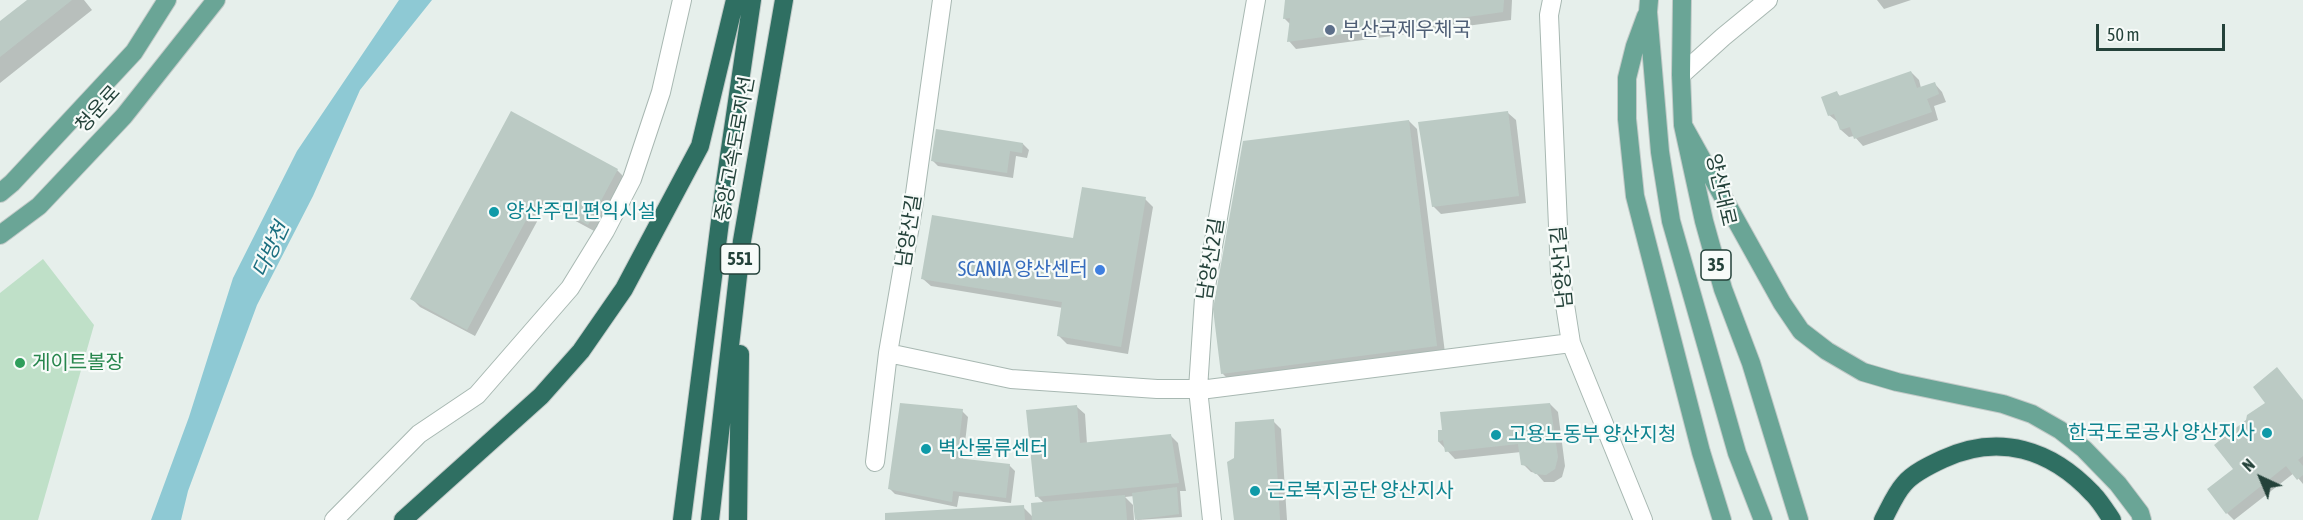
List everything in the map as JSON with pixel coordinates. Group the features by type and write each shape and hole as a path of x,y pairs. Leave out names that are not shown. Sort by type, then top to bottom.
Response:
{"highway":[{"path":"403,520 541,396 581,351 624,289 700,146 735,0"},
{"name":"중앙고속도로지선","path":"682,520 724,189 752,0"},
{"name":"중앙고속도로지선","path":"710,520 742,241 784,0"},
{"path":"738,520 742,241"},
{"path":"1883,520 1904,484 1930,465 1959,452 2002,445 2037,452 2063,469 2093,494 2112,520"}],"main road":[{"name":"청운로","path":"0,193 12,183 134,52 167,0"},
{"name":"청운로","path":"0,235 39,206 124,116 216,0"},
{"name":"양산대로","path":"1682,0 1683,125 1704,220 1723,289 1751,363 1799,520"},
{"path":"1649,6 1627,78 1629,140 1635,196 1701,452 1722,520"},
{"name":"35","path":"1649,6 1659,152 1671,221 1737,453 1762,520"},
{"path":"1683,125 1782,303 1801,331 1827,351 1863,372 1897,382 2003,404 2032,414 2060,430 2084,449 2118,484 2140,513 2142,520"}],"street":[{"path":"334,520 419,434 477,395 570,288 605,231 632,179 661,92 682,0"},
{"name":"남양산길","path":"875,462 888,353 913,208 942,0"},
{"name":"남양산2길","path":"1212,520 1198,389 1204,298 1256,0"},
{"name":"남양산1길","path":"1552,0 1549,15 1560,273 1571,343 1643,520"},
{"path":"1681,75 1768,0"},
{"path":"888,353 1011,379 1156,389 1198,389 1571,343"}],"green space":[{"path":"43,259 94,325 38,520 0,520 0,293"}],"water":[{"name":"다방천","path":"399,0 432,0 360,90 313,196 257,305 188,491 181,520 151,520 189,417 233,278 297,151"}],"building":[{"path":"27,0 72,0 0,57 0,21"},
{"name":"부산국제우체국","path":"1285,0 1504,0 1503,12 1287,42 1290,18 1283,19"},
{"path":"1911,71 1917,88 1935,82 1939,94 1927,99 1932,112 1854,139 1850,127 1840,130 1834,114 1828,116 1821,97 1837,91 1839,96"},
{"name":"양산주민 편익시설","path":"511,111 618,169 588,225 538,198 467,330 410,299"},
{"path":"1508,111 1519,196 1432,207 1418,122"},
{"path":"1409,120 1437,346 1221,374 1213,309 1243,141"},
{"path":"936,129 1023,143 1022,153 1010,151 1007,173 931,161"},
{"path":"1082,187 1146,197 1121,347 1057,336 1062,302 921,279 932,215 1073,238"},
{"name":"한국도로공사 양산지사","path":"2277,367 2303,400 2303,456 2298,460 2303,466 2303,475 2297,480 2286,466 2226,514 2207,489 2233,469 2214,445 2246,420 2247,415 2265,403 2253,387"},
{"name":"벽산물류센터","path":"900,403 963,409 957,458 1010,464 1006,498 953,491 952,502 888,489"},
{"name":"고용노동부 양산지청","path":"1550,403 1558,457 1555,469 1546,475 1535,474 1527,466 1521,465 1518,444 1445,452 1443,440 1438,442 1438,430 1442,430 1440,412"},
{"path":"1077,405 1080,443 1171,434 1179,483 1035,497 1026,410"},
{"name":"근로복지공단 양산지사","path":"1274,419 1280,520 1234,520 1227,462 1234,458 1235,422"},
{"path":"1177,487 1179,514 1135,520 1132,493"},
{"path":"1125,495 1127,520 1032,520 1031,503"},
{"path":"1024,505 1025,520 885,520 885,513"}],"place":[{"name":"부산국제우체국","path":"1330,30"},
{"name":"양산주민 편익시설","path":"494,212"},
{"name":"SCANIA 양산센터","path":"1100,270"},
{"name":"게이트볼장","path":"20,363"},
{"name":"한국도로공사 양산지사","path":"2267,433"},
{"name":"고용노동부 양산지청","path":"1496,435"},
{"name":"벽산물류센터","path":"926,449"},
{"name":"근로복지공단 양산지사","path":"1255,491"}]}
